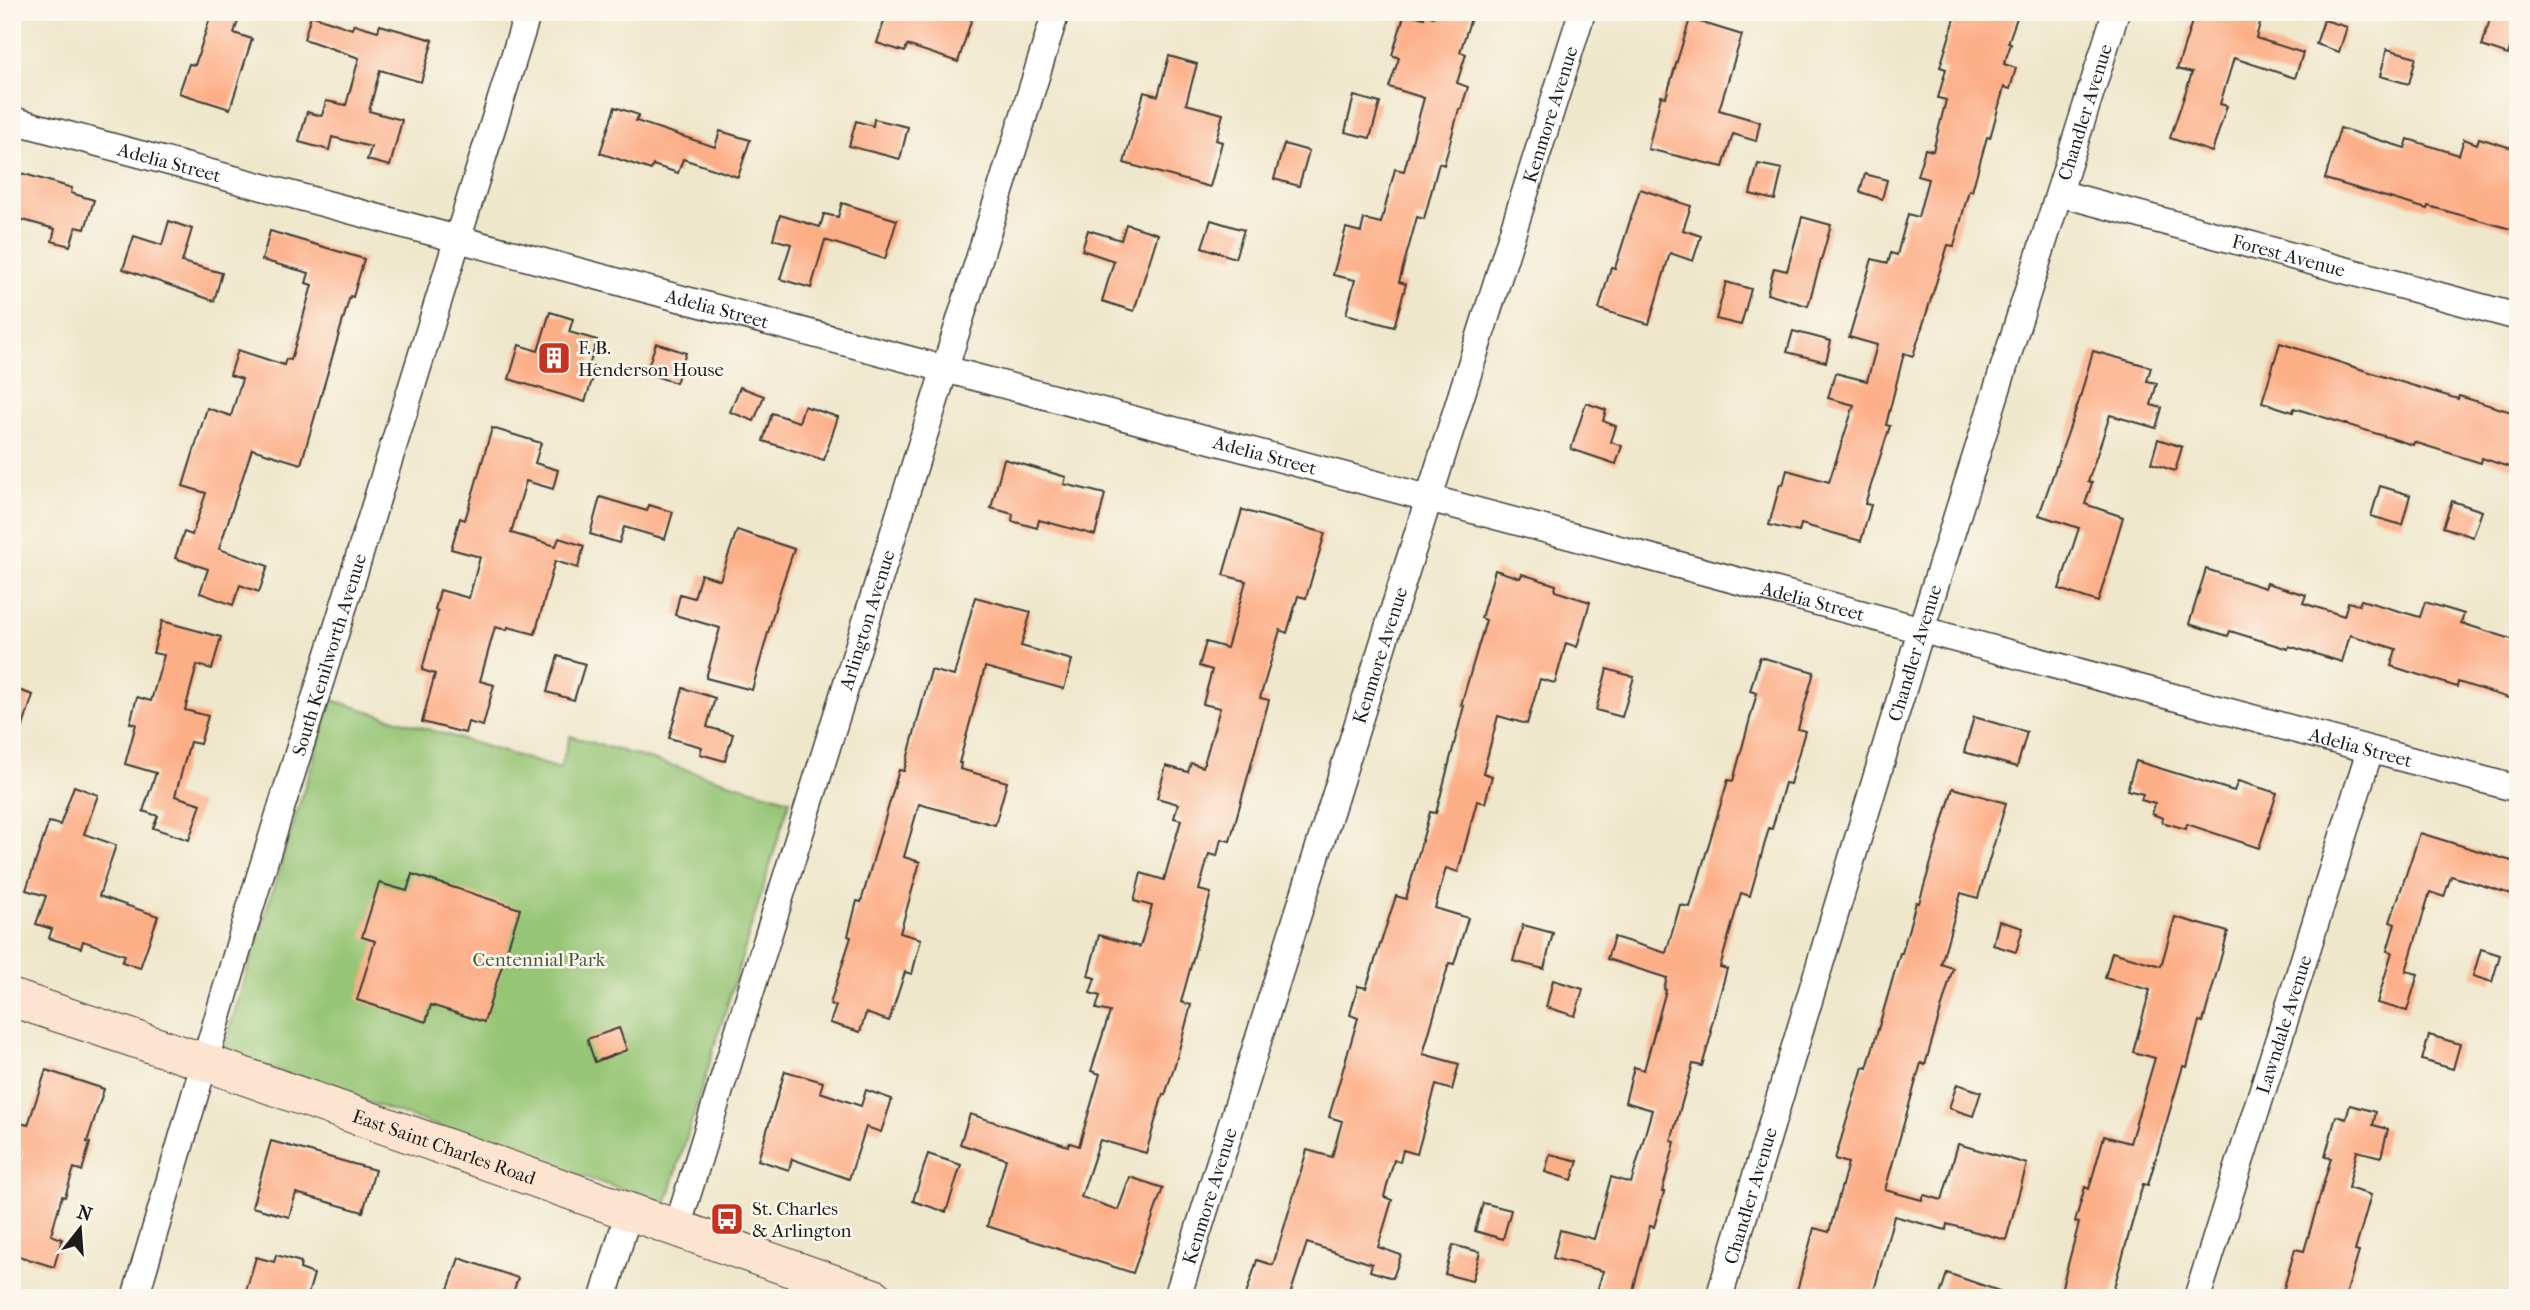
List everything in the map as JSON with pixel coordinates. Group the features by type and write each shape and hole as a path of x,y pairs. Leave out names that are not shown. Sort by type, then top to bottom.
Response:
{"main road":[{"name":"East Saint Charles Road","path":"12,998 204,1062 875,1298"}],"street":[{"name":"South Kenilworth Avenue","path":"135,1298 204,1062 528,12"},
{"name":"Arlington Avenue","path":"677,1228 1056,12"},
{"name":"Kenmore Avenue","path":"1177,1298 1581,12"},
{"name":"Chandler Avenue","path":"1719,1298 1921,630 2116,12"},
{"name":"Adelia Street","path":"12,120 2518,789"},
{"name":"Forest Avenue","path":"2059,193 2518,317"},
{"name":"Lawndale Avenue","path":"2197,1298 2370,750"},
{"path":"603,1298 629,1211"}],"green space":[{"name":"Centennial Park","path":"332,700 560,769 570,736 790,800 666,1205 222,1052"}],"building":[{"path":"212,12 241,12 234,33 252,39 230,109 179,93 189,64 195,65"},
{"path":"887,12 937,12 951,17 954,12 972,18 958,62 907,45 905,52 877,43"},
{"path":"1435,12 1473,12 1460,52 1466,54 1457,83 1468,87 1459,109 1444,165 1439,163 1424,219 1417,217 1399,282 1406,284 1394,327 1346,314 1355,280 1333,275 1346,228 1361,232 1364,219 1381,223 1395,169 1404,171 1424,98 1389,87 1399,58 1392,55 1405,13 1424,18 1425,14 1433,17"},
{"path":"1957,12 2019,12 2004,64 2016,68 2010,89 2004,87 1972,191 1969,190 1954,246 1948,245 1913,356 1904,353 1886,425 1890,426 1865,504 1871,505 1861,541 1801,524 1799,532 1769,525 1780,484 1783,485 1787,470 1829,482 1854,405 1828,398 1835,373 1867,381 1877,345 1849,337 1872,259 1888,263 1891,253 1897,255 1908,214 1918,217 1928,179 1917,176 1925,149 1933,151 1946,100 1938,98 1946,69 1940,67"},
{"path":"2195,12 2263,12 2256,38 2303,53 2295,78 2234,58 2220,104 2227,106 2212,152 2170,138 2192,73 2177,69"},
{"path":"2492,12 2518,21 2508,55 2482,46"},
{"path":"311,15 352,29 354,24 378,31 380,25 433,40 421,82 380,70 369,111 402,120 390,166 367,160 371,147 332,137 329,150 299,142 307,112 322,116 326,101 346,105 359,58 304,39"},
{"path":"1690,19 1742,35 1719,110 1760,122 1756,141 1733,134 1723,167 1648,149 1661,96 1666,97"},
{"path":"2324,20 2347,27 2339,52 2316,44"},
{"path":"2387,49 2416,57 2409,84 2380,76"},
{"path":"1169,56 1197,64 1186,104 1223,114 1216,140 1222,142 1210,187 1124,163 1144,92 1158,96"},
{"path":"1354,96 1380,103 1370,138 1345,132"},
{"path":"615,107 639,115 636,121 715,147 720,131 750,140 738,177 683,159 678,173 653,165 651,170 600,153"},
{"path":"874,119 908,127 900,159 849,146 856,121 873,126"},
{"path":"2340,128 2405,148 2408,139 2459,155 2464,139 2477,144 2479,138 2518,150 2518,231 2428,206 2427,209 2325,179"},
{"path":"1284,144 1309,151 1299,186 1274,179"},
{"path":"1758,164 1782,169 1775,200 1750,194"},
{"path":"21,173 72,188 71,193 94,200 85,229 76,227 70,246 52,241 55,229 12,217 12,205"},
{"path":"1865,174 1887,180 1882,199 1860,192"},
{"path":"1640,189 1691,206 1683,230 1701,236 1693,261 1670,253 1649,324 1599,309 1611,267 1615,268"},
{"path":"842,203 897,220 885,259 825,240 811,288 780,279 791,244 773,239 780,215 820,227 824,214 838,217"},
{"path":"1802,217 1831,225 1808,306 1767,294 1774,268 1787,271"},
{"path":"1211,220 1244,230 1235,258 1202,247"},
{"path":"169,221 192,229 182,262 222,273 214,301 123,269 134,236 162,245"},
{"path":"1126,224 1158,234 1134,311 1102,301 1114,261 1082,250 1088,230 1121,240"},
{"path":"270,231 364,259 353,297 350,296 301,464 252,449 219,549 268,566 259,592 240,585 233,605 200,593 208,569 175,558 184,532 192,535 206,493 183,486 207,408 231,416 242,379 230,375 238,350 284,365 286,359 291,360 312,285 306,283 309,273 262,260"},
{"path":"1726,282 1751,289 1741,325 1716,319"},
{"name":"F. B. Henderson House","path":"550,312 573,319 569,332 597,340 589,366 596,368 585,402 509,379 519,345 538,351"},
{"path":"1793,331 1831,341 1826,362 1787,352"},
{"path":"656,343 686,353 676,383 646,373"},
{"path":"2280,343 2458,399 2459,396 2518,414 2518,470 2482,458 2481,463 2414,442 2413,445 2294,408 2293,412 2262,402"},
{"path":"2093,351 2151,367 2147,381 2157,383 2151,405 2162,408 2156,428 2110,415 2088,482 2092,483 2085,504 2123,517 2098,602 2059,589 2079,528 2039,515 2079,401"},
{"path":"740,387 764,396 754,421 730,412"},
{"path":"1586,403 1606,410 1603,421 1616,426 1611,442 1622,446 1616,464 1571,449"},
{"path":"804,406 838,417 824,460 763,441 772,413 799,422"},
{"path":"492,428 541,443 535,463 558,470 553,489 526,481 511,533 556,546 559,538 584,546 578,568 555,561 535,634 508,627 507,630 495,627 480,681 494,685 483,726 468,722 465,733 422,722 435,674 422,670 438,611 435,610 440,590 469,598 480,557 451,549 460,518 465,520"},
{"path":"2158,439 2182,447 2175,471 2151,463"},
{"path":"1004,459 1066,477 1064,484 1105,494 1095,535 1039,520 1037,528 1012,521 1013,514 991,508"},
{"path":"2380,486 2410,495 2402,525 2371,516"},
{"path":"600,497 647,511 649,505 673,512 665,539 624,527 619,543 590,534"},
{"path":"2452,501 2482,511 2473,537 2443,527"},
{"path":"1242,510 1325,533 1306,598 1298,596 1287,633 1280,630 1260,698 1269,700 1230,841 1221,839 1217,856 1209,854 1199,890 1211,893 1181,1002 1191,1005 1146,1153 1100,1140 1081,1197 1118,1210 1130,1177 1163,1188 1133,1273 987,1226 1006,1159 960,1144 970,1114 1068,1146 1070,1143 1079,1146 1100,1074 1091,1071 1110,1012 1096,1009 1100,996 1090,993 1095,978 1088,976 1099,935 1140,947 1152,906 1134,901 1141,873 1164,880 1181,820 1174,818 1178,804 1157,798 1166,766 1188,772 1191,763 1203,767 1220,708 1203,704 1212,670 1199,666 1206,642 1227,648 1246,581 1223,575"},
{"path":"737,530 794,549 752,690 706,678 720,628 675,615 680,594 694,598 701,574 720,580"},
{"path":"2206,569 2265,588 2267,583 2306,595 2303,603 2344,616 2348,602 2359,605 2361,600 2420,617 2425,602 2464,614 2461,623 2518,641 2518,701 2458,682 2457,687 2391,666 2396,649 2350,635 2342,662 2230,631 2228,636 2189,624"},
{"path":"1495,570 1520,578 1522,574 1556,585 1555,591 1590,602 1577,647 1566,643 1555,683 1540,679 1527,724 1498,716 1483,773 1492,776 1485,803 1477,801 1458,872 1446,868 1435,908 1468,918 1454,964 1449,963 1423,1054 1459,1064 1452,1090 1436,1085 1417,1154 1403,1150 1400,1162 1394,1160 1384,1197 1392,1200 1378,1247 1401,1255 1393,1278 1370,1271 1372,1264 1307,1243 1289,1298 1245,1298 1257,1260 1273,1265 1307,1150 1332,1157 1342,1121 1329,1117 1358,1018 1350,1015 1358,986 1366,988 1396,896 1406,899 1430,812 1436,813 1464,706 1461,705 1486,620 1481,618"},
{"path":"975,597 1031,612 1021,646 1072,660 1064,689 985,667 959,763 960,769 1007,782 995,825 919,804 904,857 920,862 900,933 921,939 912,974 905,972 889,1021 866,1013 860,1032 830,1023 836,1006 830,1004 851,937 848,936 857,901 861,902 899,770 904,771 931,670 954,676"},
{"path":"162,621 221,637 212,669 197,665 185,710 208,716 200,744 190,742 175,796 201,804 189,840 153,828 158,816 143,811 156,773 125,764 136,724 130,723 137,697 151,701 164,655 153,653"},
{"path":"558,656 585,664 574,700 547,692"},
{"path":"1760,657 1814,672 1798,729 1805,731 1790,784 1785,783 1772,829 1769,828 1750,896 1741,893 1720,967 1727,969 1710,1031 1712,1032 1702,1066 1693,1064 1671,1141 1675,1142 1664,1192 1654,1227 1650,1226 1631,1298 1595,1298 1603,1271 1553,1258 1560,1230 1594,1239 1611,1177 1631,1183 1652,1110 1625,1102 1634,1067 1644,1070 1667,978 1607,959 1614,937 1666,953 1680,905 1690,907 1728,780 1733,781 1757,693 1750,691"},
{"path":"1607,669 1634,677 1622,717 1596,710"},
{"path":"12,688 33,695 16,748 12,747"},
{"path":"683,688 715,698 707,727 733,734 725,761 700,754 702,747 669,738"},
{"path":"1974,717 2027,732 2017,767 1964,752"},
{"path":"2136,761 2234,791 2238,781 2277,793 2259,848 2187,824 2186,829 2162,822 2163,818 2152,814 2155,804 2141,800 2143,794 2127,790"},
{"path":"74,786 98,795 84,834 116,845 99,896 158,916 140,968 122,962 125,955 83,941 81,948 49,938 52,929 36,924 46,896 26,890 49,822 60,825"},
{"path":"1953,788 2006,803 1978,898 1961,893 1941,964 1953,968 1925,1065 1921,1063 1885,1190 1922,1200 1924,1195 1942,1200 1958,1144 2027,1164 2006,1240 1947,1224 1946,1230 1894,1216 1872,1298 1795,1298 1814,1228 1829,1232 1848,1163 1835,1159 1863,1067 1867,1068 1900,953 1916,902 1919,903"},
{"path":"2420,833 2518,863 2518,896 2451,876 2444,897 2430,892 2406,971 2418,974 2407,1011 2377,1003 2392,952 2387,951 2395,924 2390,922"},
{"path":"412,874 520,909 484,1022 431,1005 426,1022 357,1000 375,941 362,937 379,883 407,891"},
{"path":"2175,917 2228,932 2203,1022 2199,1021 2187,1067 2183,1066 2148,1185 2143,1184 2111,1298 2059,1298 2079,1223 2075,1222 2085,1187 2089,1189 2104,1136 2130,1143 2155,1058 2133,1052 2150,990 2105,978 2112,952 2161,966"},
{"path":"1999,921 2023,928 2016,952 1993,945"},
{"path":"1523,925 1553,933 1544,969 1513,961"},
{"path":"2481,949 2500,955 2492,982 2473,976"},
{"path":"1553,980 1583,989 1575,1016 1546,1007"},
{"path":"619,1028 627,1050 595,1062 587,1039"},
{"path":"2429,1035 2460,1044 2453,1069 2422,1060"},
{"path":"46,1070 104,1089 87,1142 90,1143 82,1171 74,1168 65,1197 62,1196 51,1235 62,1239 54,1267 12,1254 12,1189 23,1152 12,1149 12,1121 28,1125"},
{"path":"785,1071 823,1082 820,1092 861,1106 866,1090 892,1099 881,1132 866,1127 849,1179 792,1159 789,1170 758,1160"},
{"path":"1957,1084 1981,1092 1973,1116 1949,1108"},
{"path":"2350,1105 2376,1112 2373,1125 2388,1129 2381,1157 2357,1151 2348,1188 2371,1195 2355,1251 2359,1252 2345,1298 2281,1298 2295,1249 2304,1251 2331,1158 2325,1157 2336,1116 2346,1119"},
{"path":"271,1141 375,1170 363,1212 296,1193 289,1217 252,1207"},
{"path":"928,1154 961,1165 946,1212 913,1201"},
{"path":"1550,1154 1578,1161 1572,1180 1545,1172"},
{"path":"1483,1203 1511,1210 1503,1239 1475,1231"},
{"path":"1453,1245 1480,1252 1472,1281 1445,1274"},
{"path":"276,1255 301,1262 300,1269 314,1274 307,1298 270,1298 246,1291 256,1257 274,1262"},
{"path":"459,1258 518,1278 511,1298 445,1298"},
{"path":"1947,1273 2008,1294 2008,1298 1939,1298"}],"place":[{"name":"F. B. Henderson House","path":"554,358"},
{"name":"St. Charles & Arlington","path":"727,1219"}]}
